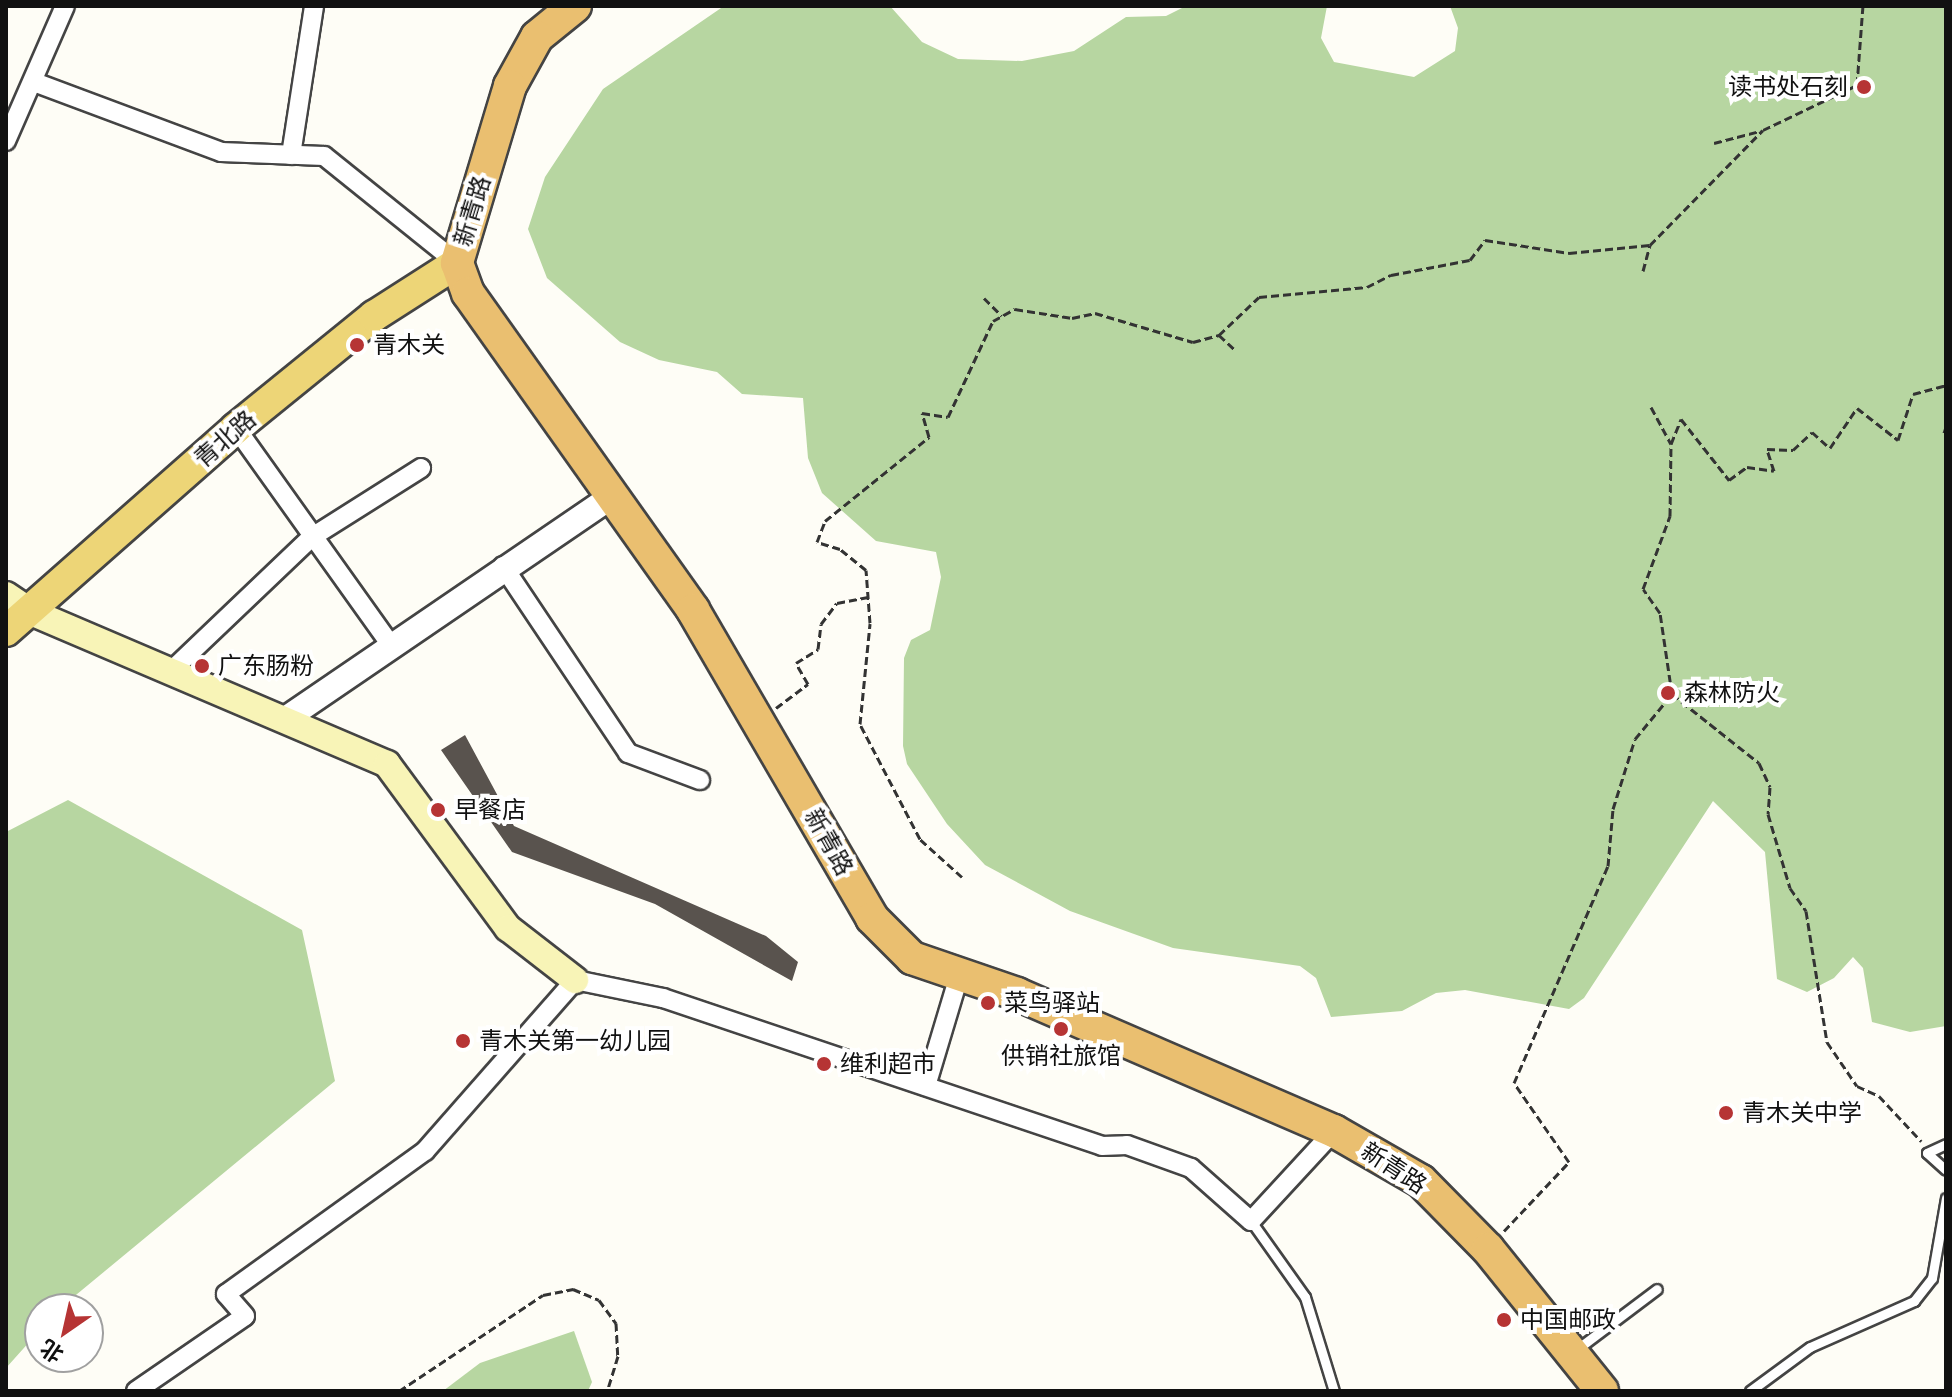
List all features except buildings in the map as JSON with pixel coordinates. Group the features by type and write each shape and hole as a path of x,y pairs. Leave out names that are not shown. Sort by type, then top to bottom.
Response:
{"highway":[{"name":"新青路","path":"575,6 537,37 510,86 457,263 468,293 612,496 760,720 872,918 912,958 958,979 1017,994 1334,1131 1421,1181 1488,1249 1602,1391"}],"main road":[{"name":"青北路","path":"6,631 236,428 374,316 457,263"},
{"path":"6,595 31,612 387,764 508,928 575,980"}],"street":[{"path":"6,141 65,6"},
{"path":"291,155 314,6"},
{"path":"34,82 221,152 324,156 457,263"},
{"path":"236,428 391,645"},
{"path":"170,672 312,537 421,468"},
{"path":"284,720 503,566 612,496"},
{"path":"503,566 628,753 700,780"},
{"path":"926,1086 958,979"},
{"path":"136,1391 245,1316 226,1294 425,1151 575,980 663,998 926,1086 1191,1168 1251,1221 1334,1131"}],"lane":[{"path":"1946,1144 1927,1153 1946,1170"},
{"path":"1750,1391 1810,1347 1914,1301 1932,1278 1946,1198"},
{"path":"1251,1221 1305,1297 1334,1391"},
{"path":"1573,1352 1657,1289"}],"path":[{"path":"1714,143 1763,130 1857,85 1863,6"},
{"path":"1643,271 1650,245 1763,130"},
{"path":"962,877 920,839 860,724 869,597 866,570 840,549 817,542 825,521 929,437 922,413 948,417 965,390 967,367 1002,316 1015,309 1072,318 1095,313 1193,342 1219,335 1259,297 1315,296 1419,274 1470,260 1485,240 1569,253 1650,245"},
{"path":"984,298 1002,316"},
{"path":"1219,335 1236,351"},
{"path":"1927,1153 1916,1132 1857,1086 1827,1042 1806,911 1790,888 1768,814 1770,787 1759,763 1672,694 1660,613 1643,589 1670,516 1671,444 1681,419 1729,480 1747,467 1774,471 1767,449 1793,450 1812,432 1830,448 1857,408 1898,440 1913,394 1946,385"},
{"path":"1651,407 1671,444"},
{"path":"1944,433 1946,427"},
{"path":"760,720 808,684 796,663 818,649 821,624 837,603 869,597"},
{"path":"1488,1249 1569,1162 1514,1083 1608,866 1613,809 1635,739 1672,694"},
{"path":"399,1391 543,1295 573,1289 599,1300 616,1323 618,1356 607,1391"}],"green space":[{"path":"724,6 890,6 922,42 958,59 1022,61 1074,51 1126,17 1166,16 1186,6 1327,6 1321,38 1334,62 1414,77 1455,51 1458,28 1450,6 1946,6 1946,1026 1910,1032 1872,1022 1863,968 1853,957 1834,978 1807,992 1777,979 1765,852 1713,801 1584,998 1569,1009 1465,990 1436,993 1402,1011 1331,1017 1316,978 1300,966 1173,948 1070,911 985,865 947,824 907,764 903,746 904,658 911,640 930,630 941,577 936,552 876,541 822,493 808,458 803,398 742,394 717,372 659,360 620,342 547,278 528,229 545,177 603,89"},
{"path":"68,800 302,930 335,1081 78,1293 24,1293 24,1348 6,1368 6,832"},
{"path":"574,1331 592,1382 588,1391 443,1391 480,1363"}],"place":[{"name":"读书处石刻","path":"1864,87"},
{"name":"青木关","path":"357,345"},
{"name":"广东肠粉","path":"202,666"},
{"name":"森林防火","path":"1668,693"},
{"name":"早餐店","path":"438,810"},
{"name":"菜鸟驿站","path":"988,1003"},
{"name":"供销社旅馆","path":"1061,1029"},
{"name":"青木关第一幼儿园","path":"463,1041"},
{"name":"维利超市","path":"824,1064"},
{"name":"青木关中学","path":"1726,1113"},
{"name":"中国邮政","path":"1504,1320"}]}
